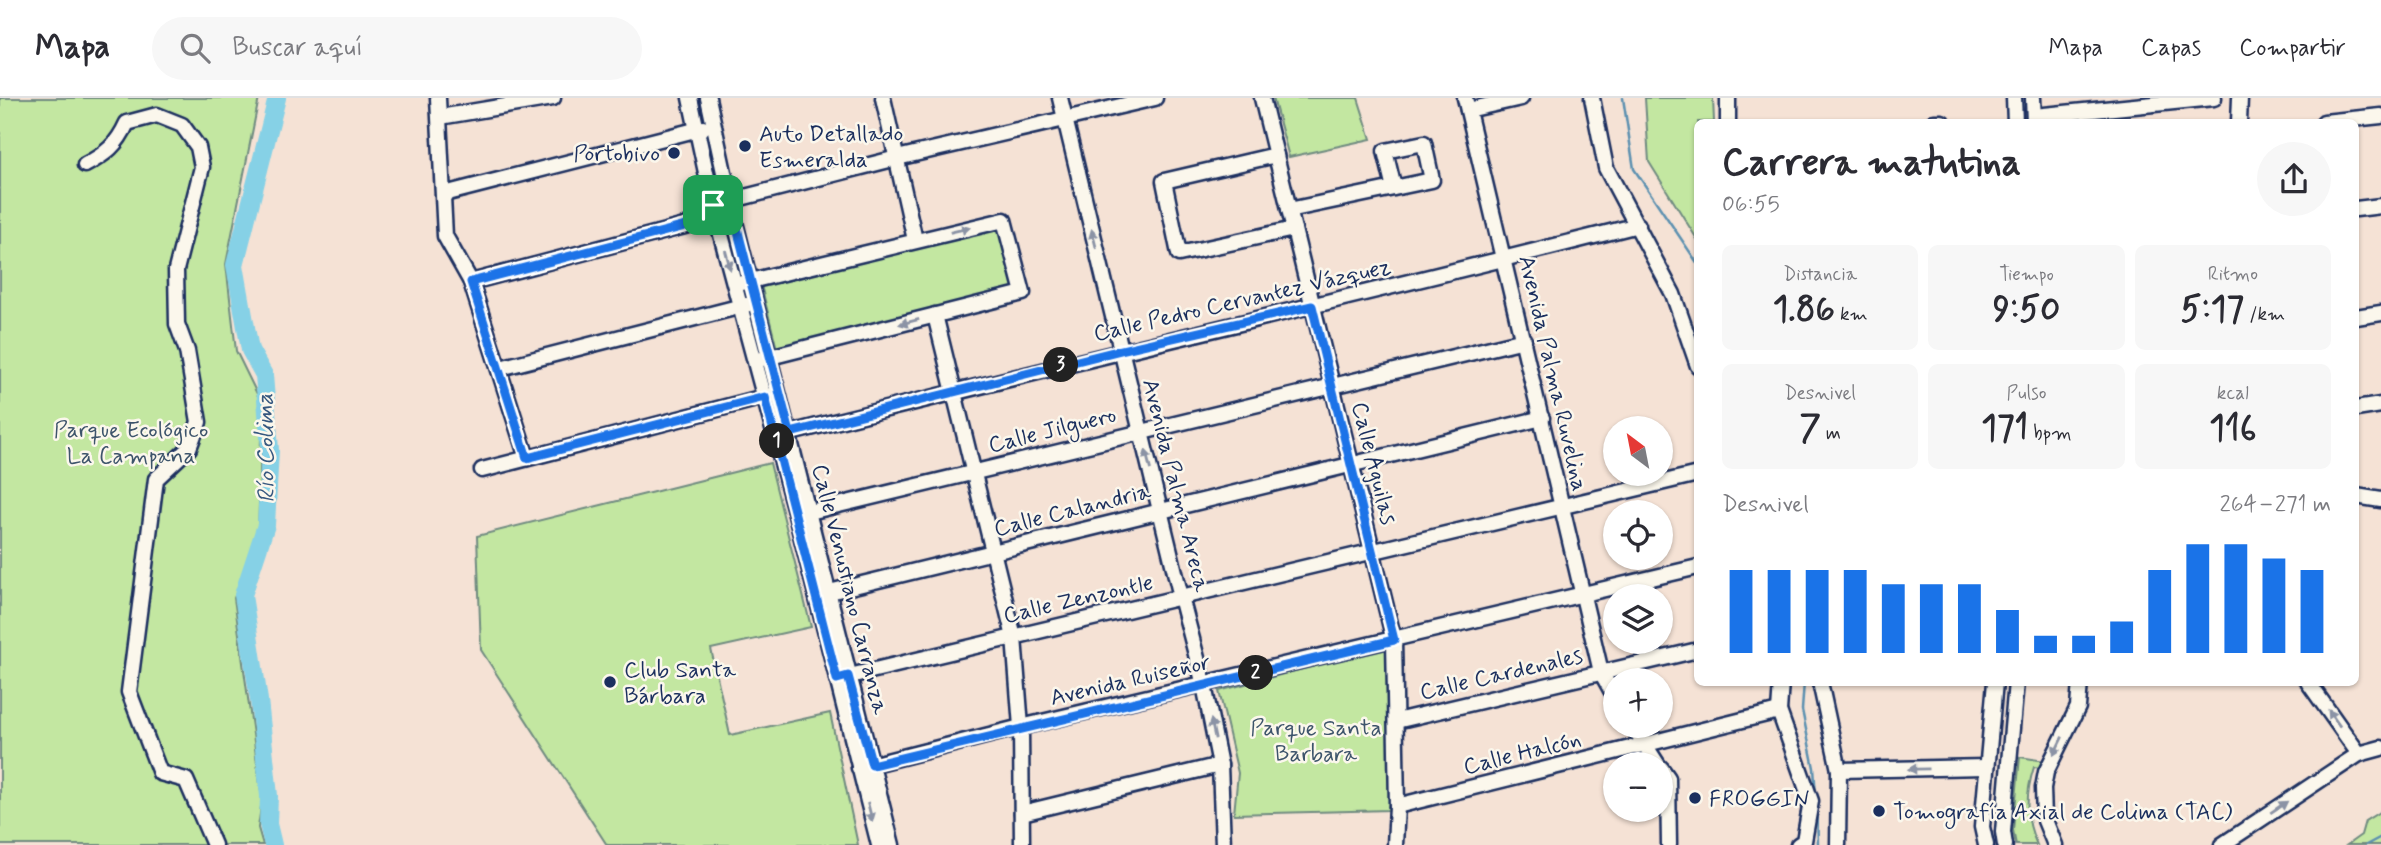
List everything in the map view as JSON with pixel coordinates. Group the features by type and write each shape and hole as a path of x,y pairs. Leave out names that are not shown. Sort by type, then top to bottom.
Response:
{"street":[{"path":"439,98 446,236 471,282 527,458"},
{"path":"440,117 553,98"},
{"name":"Calle Venustiano Carranza","path":"690,98 734,285 740,307 762,359 772,395 777,442 802,513"},
{"name":"Calle Venustiano Carranza","path":"708,98 755,303 762,359"},
{"path":"883,98 915,240"},
{"name":"Avenida Palma Areca","path":"1060,98 1204,685 1220,765 1223,845"},
{"path":"471,282 897,158 1155,98"},
{"name":"Calle Aguilas","path":"1262,98 1394,640 1397,806 1395,845"},
{"path":"1467,104 1521,98"},
{"path":"1592,98 1606,168 1673,294 1694,354"},
{"path":"1728,98 1728,119"},
{"path":"2014,98 2015,119"},
{"path":"2033,98 2034,119 2214,98"},
{"path":"2239,119 2240,98"},
{"name":"Avenida Palma Ruvelina","path":"1467,104 1603,676"},
{"path":"85,165 119,141 127,123 157,115 182,125 198,147 202,167 176,271 177,324 187,351 199,422 189,448 156,479 129,692 160,773 186,780 214,845"},
{"path":"2352,119 2381,116"},
{"path":"443,194 715,126"},
{"path":"1276,155 1164,181 1179,254 1294,229"},
{"path":"1289,210 1394,188"},
{"path":"2359,209 2381,206"},
{"path":"734,285 1004,220 1023,293 762,359"},
{"name":"Calle Pedro Cervantez Vázquez","path":"777,442 790,433 1638,225"},
{"path":"500,368 755,303"},
{"path":"2359,317 2381,313"},
{"path":"935,315 1014,637 1021,727 1023,845"},
{"name":"Calle Jilguero","path":"802,513 1524,340"},
{"path":"482,470 772,395"},
{"name":"Calle Venustiano Carranza","path":"772,395 790,433 802,513 842,677 865,766 892,845"},
{"path":"2359,409 2381,405"},
{"name":"Calle Calandria","path":"822,594 1542,418"},
{"name":"Calle Zenzontle","path":"842,677 1694,475"},
{"path":"2359,496 2381,500"},
{"name":"Avenida Ruiseñor","path":"865,766 1694,568"},
{"name":"Calle Cardenales","path":"1396,721 1694,651"},
{"path":"1781,686 1779,711 1811,801 1804,841 1798,845"},
{"path":"1821,686 1839,770 1838,845"},
{"path":"1986,845 1982,827 1994,686"},
{"path":"2005,845 2003,832 2016,686"},
{"path":"2055,845 2045,818 2043,788 2046,772 2078,707 2080,686"},
{"path":"2311,686 2359,754"},
{"name":"Calle Halcón","path":"1397,806 1779,711"},
{"path":"1640,738 1649,752"},
{"path":"2222,845 2359,754 2381,748"},
{"path":"1022,813 1220,765"},
{"name":"Calle Venustiano Carranza","path":"865,766 879,845"},
{"path":"1839,770 1986,767"},
{"path":"1985,788 2007,789"},
{"path":"1669,822 1669,845"}],"green space":[{"name":"Parque Ecológico La Campana","path":"0,98 259,98 226,264 236,351 262,404 258,536 234,598 262,799 258,828 263,845 0,845"},
{"path":"1273,98 1358,98 1371,139 1289,157"},
{"path":"1645,98 1713,98 1714,119 1694,119 1694,234 1649,162"},
{"path":"1000,225 1016,290 777,349 761,285"},
{"name":"Club Santa Bárbara","path":"770,463 811,627 711,649 730,735 830,713 858,845 607,845 481,650 477,536"},
{"name":"Parque Santa Barbara","path":"1389,646 1390,810 1234,814 1238,773 1219,691"},
{"path":"2020,757 2045,761 2042,768 2034,767 2028,797 2028,816 2037,845 2016,845 2013,830"},
{"path":"2381,811 2381,845 2347,845 2361,835 2365,821"}],"waterway":[{"name":"Río Colima","path":"273,845 268,824 269,796 259,700 243,595 266,525 270,450 264,375 250,350 235,265 277,98"},
{"path":"1623,98 1634,169 1694,258"},
{"path":"1804,686 1802,710 1814,768 1816,797"},
{"path":"1817,807 1818,845"},
{"path":"2366,845 2381,837"}],"place":[{"name":"Auto Detallado Esmeralda","path":"745,146"},
{"name":"Portobivo","path":"674,153"},
{"name":"Club Santa Bárbara","path":"610,682"},
{"name":"FROGGIN","path":"1695,798"},
{"name":"Tomografía Axial de Colima (TAC)","path":"1879,811"}],"route":[{"path":"730,201 790,433 1121,350 1312,306 1394,640 1021,727 872,765 848,676 837,679 765,397 527,458 471,282 716,218 713,205 730,201"}]}
